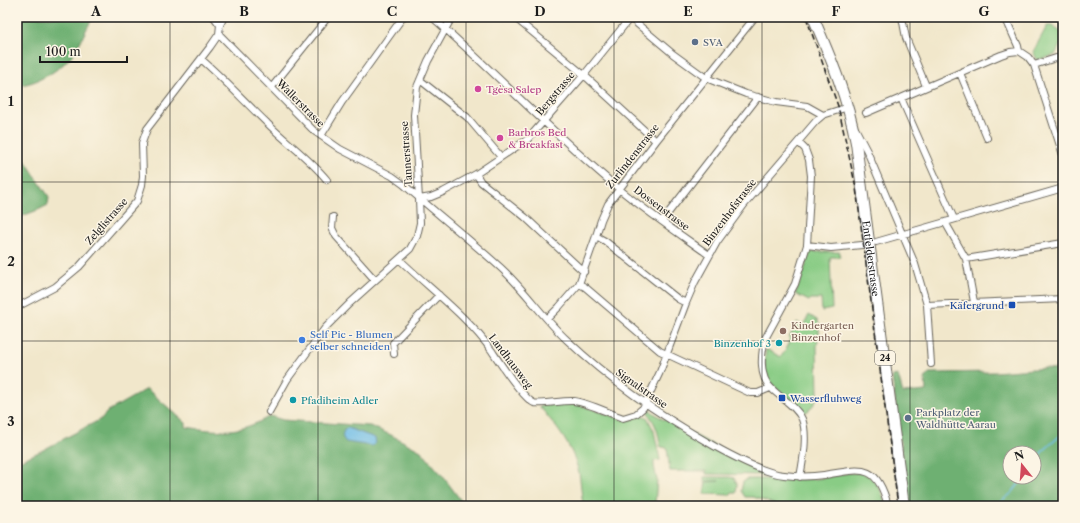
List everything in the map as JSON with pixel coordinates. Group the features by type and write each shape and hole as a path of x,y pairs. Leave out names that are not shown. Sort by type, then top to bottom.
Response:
{"main road":[{"name":"Entfelderstrasse","path":"813,17 848,107 853,125 861,173 904,506"}],"street":[{"path":"214,17 220,25"},
{"name":"Zelglistrasse","path":"17,307 55,287 79,267 137,201 143,176 142,143 147,128 219,34 220,25 224,17"},
{"path":"272,87 328,17"},
{"path":"321,136 342,102 403,17"},
{"name":"Dossenstrasse","path":"432,17 619,189 709,255"},
{"name":"Tannerstrasse","path":"269,412 287,380 325,328 350,303 410,249 417,236 420,223 414,115 417,87 428,62 452,17"},
{"path":"514,17 584,75 656,141"},
{"path":"629,17 673,54 706,78 746,94 776,102 807,106 823,115"},
{"name":"Bergstrasse","path":"419,199 443,192 476,174 528,139 584,75 629,17"},
{"name":"Zurlindenstrasse","path":"547,319 560,307 579,284 608,204 755,17"},
{"path":"902,17 906,38 926,86"},
{"path":"1005,17 1019,51"},
{"name":"Wallerstrasse","path":"219,34 314,131 340,149 392,176 419,199"},
{"path":"866,113 1001,55 1019,51 1028,57 1034,65 1063,155"},
{"path":"1034,65 1056,58 1063,60"},
{"path":"201,59 268,124 316,166 327,180"},
{"path":"960,73 987,138"},
{"path":"420,80 467,117 501,157"},
{"path":"662,221 758,97"},
{"path":"901,98 954,220"},
{"name":"Binzenhofstrasse","path":"645,403 660,372 686,303 709,255 717,242 744,205 816,121 823,115 848,107"},
{"path":"853,125 867,151 915,264 927,305 931,364"},
{"path":"798,142 805,149 809,160 810,176 807,245 794,284 771,327 764,344 762,368 766,382 770,388 792,406 802,420 804,431 804,448 800,477"},
{"path":"476,174 481,182 525,217 584,272"},
{"path":"876,242 1063,188"},
{"name":"Signalstrasse","path":"419,199 502,269 566,339 601,370 645,403 715,446 770,472 800,477 823,475 850,470 864,471 875,476 878,480 888,506"},
{"path":"333,216 332,228 336,236 375,280"},
{"path":"945,222 966,259 974,302"},
{"path":"596,236 605,241 678,299 686,303"},
{"path":"966,259 1063,243"},
{"path":"807,245 831,248 862,245"},
{"name":"Landhausweg","path":"399,259 439,295 470,326 489,347 526,398 531,401 536,403 576,401 623,418 636,414 643,408 645,403"},
{"path":"579,284 585,287 660,350 667,354 750,392 758,393 770,388"},
{"path":"394,354 393,343 439,295"},
{"path":"927,305 1063,299"}],"green space":[{"path":"17,17 89,17 91,21 75,51 64,63 41,79 17,85"},
{"path":"1047,26 1052,26 1061,32 1061,43 1055,55 1039,60 1033,52"},
{"path":"17,148 49,197 48,205 17,218"},
{"path":"810,252 840,252 840,257 830,257 832,309 822,311 821,299 811,299 809,301 795,294"},
{"path":"809,315 817,320 819,324 817,346 818,396 814,404 807,412 804,412 791,399 789,400 772,384 766,373 765,358 766,349 781,357 790,342 789,338 797,322 803,326"},
{"path":"1046,368 1063,370 1063,506 908,506 892,376 898,375 903,393 926,391 925,378 929,373 995,372"},
{"path":"147,389 186,423 186,427 209,430 239,429 259,422 270,416 283,420 370,426 421,451 442,475 465,506 17,506 17,462 101,419 108,411"},
{"path":"569,403 580,405 624,420 633,419 641,415 647,417 654,431 660,460 654,461 657,480 656,506 585,506 583,504 579,473 573,454 558,429 539,406"},
{"path":"648,409 664,420 665,419 768,474 706,474 706,471 670,471 667,448 660,446 659,437 654,423 649,415"},
{"path":"848,473 861,473 871,478 881,491 885,506 776,506 753,497 745,497 741,491 743,482 747,479 769,479 779,477 816,479"},
{"path":"704,477 734,478 737,484 736,493 731,493 731,495 704,494 706,482 719,481 704,481"}],"water":[{"path":"348,428 375,438 376,443 372,446 346,442 343,439 343,434 345,429"}],"waterway":[{"path":"1042,452 1063,433"},
{"path":"995,506 1012,493 1018,485"}],"railway":[{"path":"806,17 838,106 856,188 898,506"}],"place":[{"name":"SVA","path":"695,42"},
{"name":"Tgèsa Salep","path":"478,89"},
{"name":"Barbros Bed & Breakfast","path":"500,138"},
{"name":"Käfergrund","path":"1012,305"},
{"name":"Kindergarten Binzenhof","path":"783,331"},
{"name":"Self Pic - Blumen selber schneiden","path":"302,340"},
{"name":"Binzenhof 3","path":"779,343"},
{"name":"Wasserfluhweg","path":"782,398"},
{"name":"Pfadiheim Adler","path":"293,400"},
{"name":"Parkplatz der Waldhütte Aarau","path":"908,418"}]}
